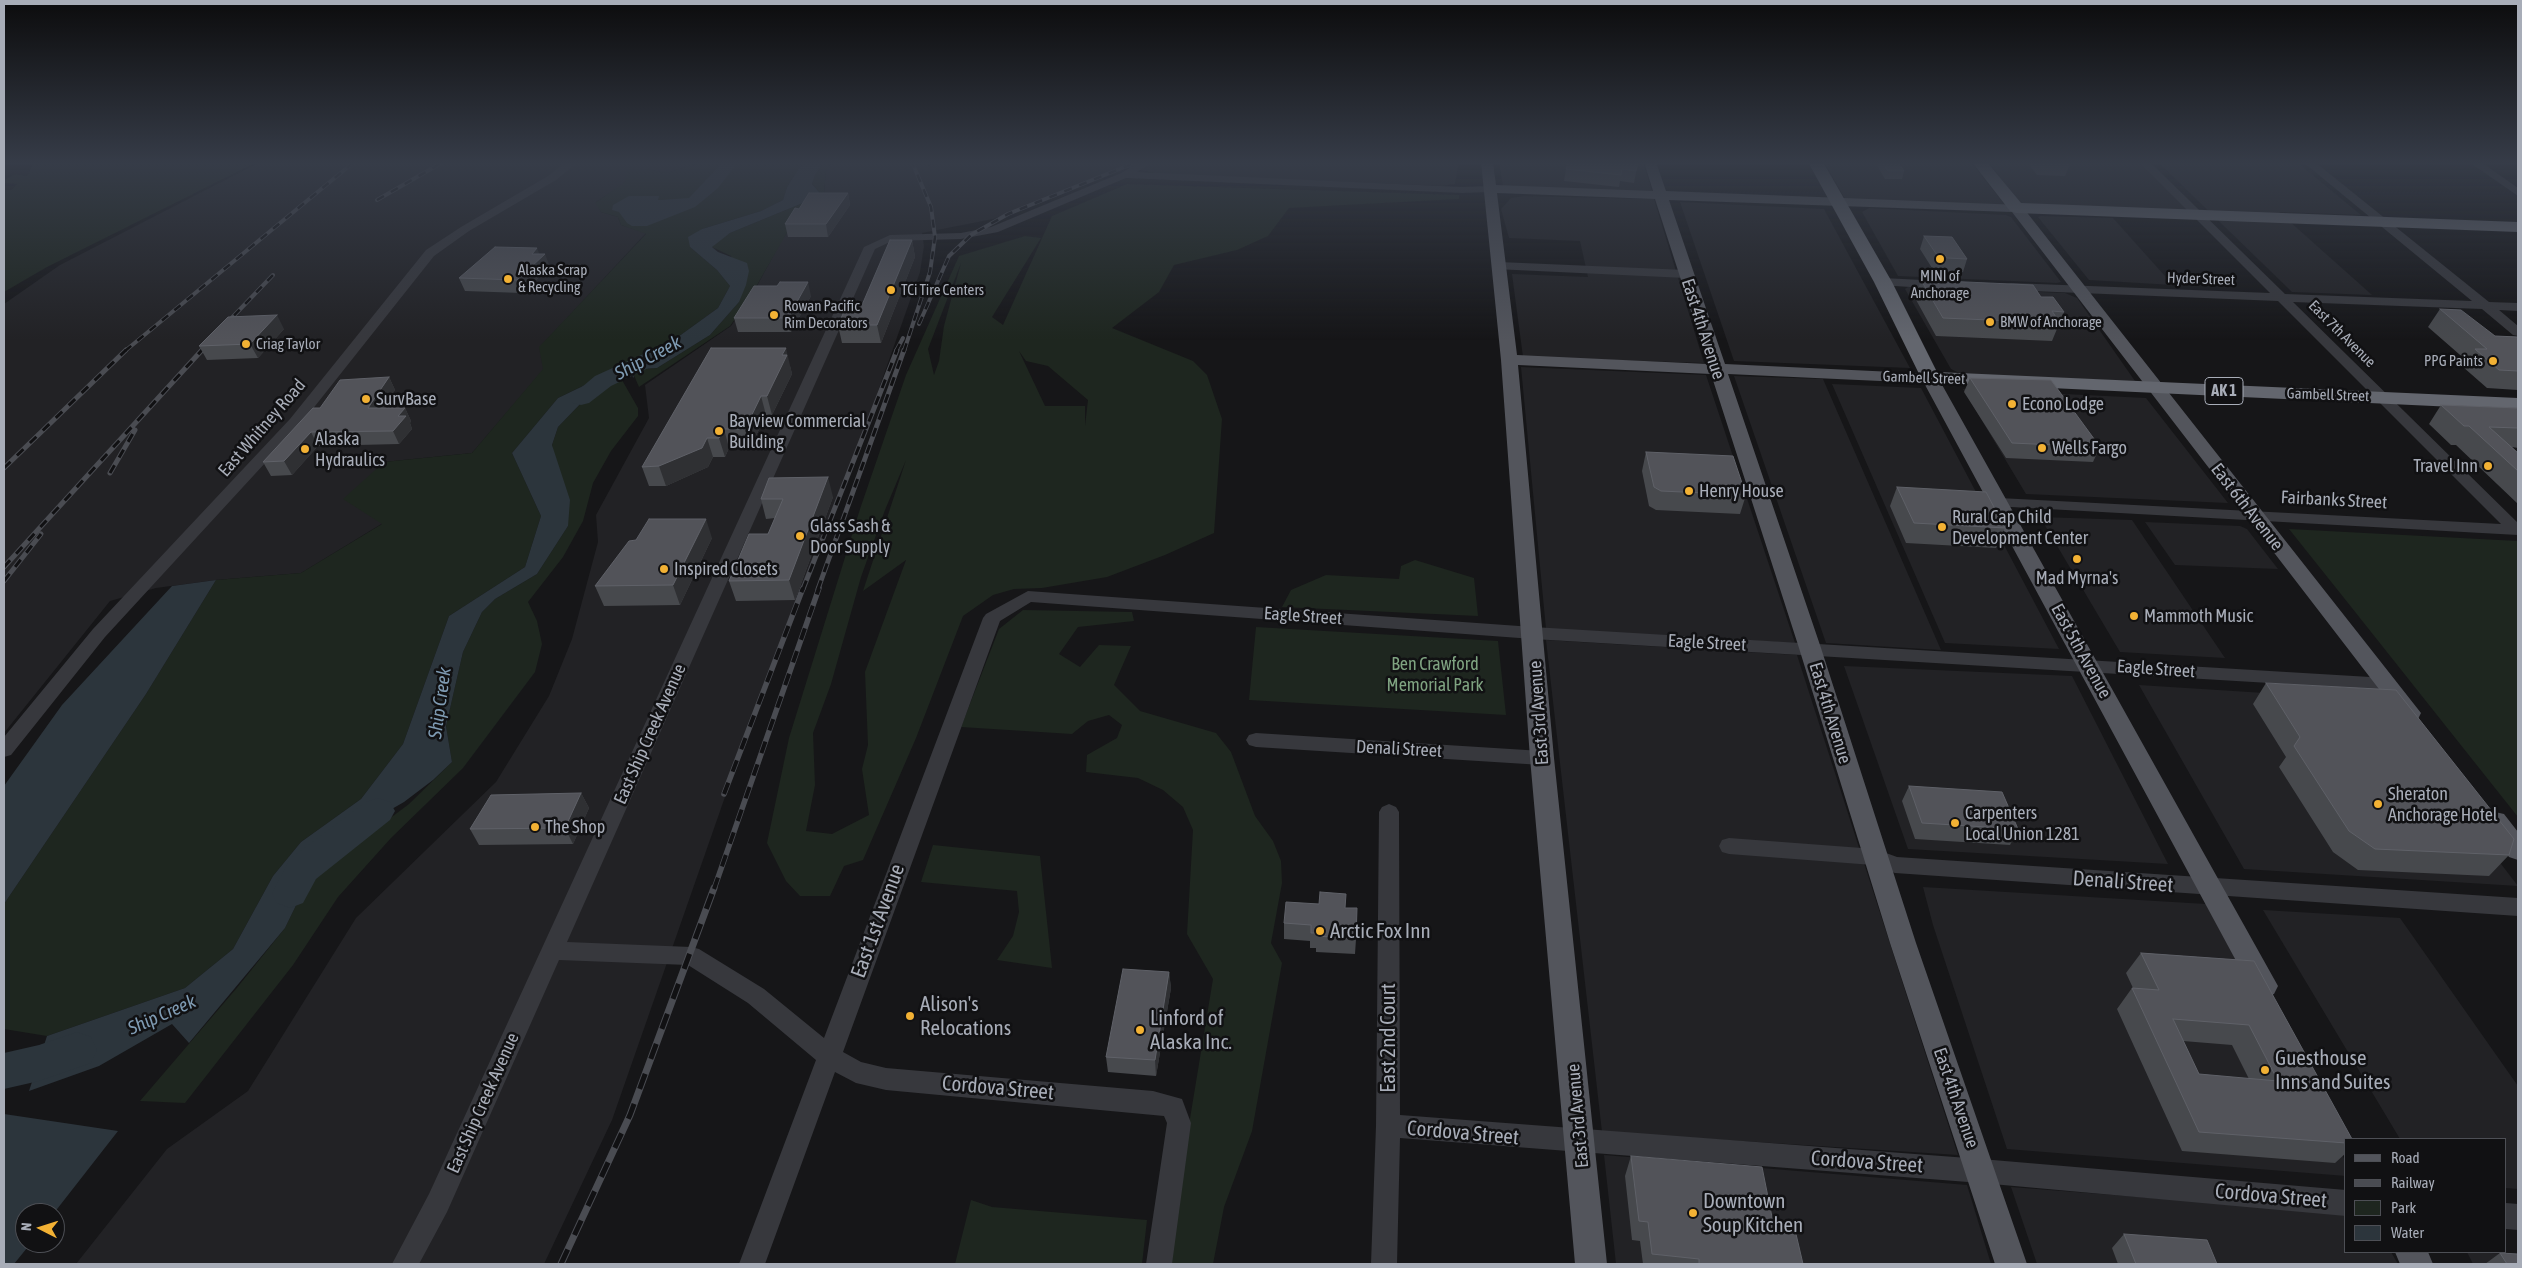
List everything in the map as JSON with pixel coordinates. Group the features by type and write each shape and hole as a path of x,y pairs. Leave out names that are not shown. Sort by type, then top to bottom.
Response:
{"highway":[{"name":"East 5th Avenue","path":"1848,221 1883,282 1930,378"},
{"path":"2363,221 2518,227"},
{"name":"Gambell Street","path":"1930,378 2518,404"}],"main road":[{"name":"East 3rd Avenue","path":"1493,221 1509,360 1542,758 1581,1142 1591,1264"},
{"name":"East 4th Avenue","path":"1668,221 1810,648 1875,857 2011,1264"},
{"name":"East 6th Avenue","path":"2026,221 2254,517 2424,731"},
{"name":"Gambell Street","path":"1509,360 1930,378"},
{"name":"East 5th Avenue","path":"1930,378 2277,1009"},
{"path":"2486,809 2518,850"},
{"path":"2411,1253 2418,1264"}],"street":[{"name":"East Whitney Road","path":"4,750 100,633 295,422 399,289 430,253 478,221"},
{"name":"East Ship Creek Avenue","path":"405,1264 438,1203 865,255 876,243 890,238 961,236 994,230 1015,221"},
{"name":"East 7th Avenue","path":"2204,221 2517,530"},
{"path":"2382,222 2518,332"},
{"path":"1499,266 1686,274"},
{"path":"1883,282 1954,285"},
{"name":"Hyder Street","path":"1999,287 2518,307"},
{"name":"Fairbanks Street","path":"1999,503 2517,530"},
{"name":"Eagle Street","path":"1028,596 1533,633 2088,664 2387,684"},
{"name":"East 1st Avenue","path":"752,1264 992,618 1028,596"},
{"name":"Denali Street","path":"1256,740 1542,758"},
{"name":"East 2nd Court","path":"1384,1264 1388,1126 1389,812"},
{"name":"Denali Street","path":"1729,846 1875,857 1895,866 2518,907"},
{"name":"Cordova Street","path":"552,951 696,958 756,996 829,1056 856,1072 886,1079 1153,1102 1173,1107 1179,1123 1159,1264"},
{"name":"Cordova Street","path":"1388,1126 1981,1171 2344,1203"}],"shaded area":[{"path":"145,221 620,221 621,225 646,233 540,347 544,369 472,453 384,462 383,523 301,573 216,580 156,588 110,601 4,733 4,304 60,265"},
{"path":"794,221 982,221 922,233 924,246 920,272 869,417 740,754 612,1120 544,1264 76,1264 167,1149 248,1091 356,918 496,782 549,696 572,639 598,542 596,515 649,418 645,385 731,326 750,299"},
{"path":"1504,221 1661,221 1704,363 1523,357 1512,274 1588,277 1580,241 1509,238"},
{"path":"1687,221 1831,221 1910,368 1734,361"},
{"path":"1867,221 2014,221 2061,282 2057,283 1898,276"},
{"path":"2041,221 2116,221 2173,285 2089,280"},
{"path":"2219,221 2289,221 2372,295 2292,292"},
{"path":"1908,287 2065,293 2077,298 2135,381 1965,375 1957,372 1951,369 1905,289"},
{"path":"1521,367 1706,375 1795,643 1546,629"},
{"path":"1734,376 1823,379 1941,650 1826,643"},
{"path":"1832,384 1921,388 2059,649 1945,643"},
{"path":"1963,389 2146,398 2228,503 2026,494"},
{"path":"2040,517 2132,520 2225,658 2120,652"},
{"path":"2145,522 2240,526 2247,529 2278,569 2175,565"},
{"path":"1546,640 1797,655 1958,1155 1602,1132"},
{"path":"1844,666 2072,676 2168,864 1908,849"},
{"path":"2139,685 2375,700 2518,886 2244,869"},
{"path":"1923,887 2206,904 2344,1158 2344,1176 2007,1149 1933,925"},
{"path":"2263,910 2400,918 2518,1086 2518,1189 2507,1188 2507,1138 2399,1138"},
{"path":"1604,1155 1967,1185 1991,1264 1616,1264"},
{"path":"2011,1187 2344,1213 2344,1253 2392,1253 2398,1264 2037,1264"},
{"path":"2468,1253 2518,1254 2518,1264 2473,1264"}],"green space":[{"path":"4,221 139,221 47,267 4,292"},
{"path":"620,221 728,221 702,229 690,247 717,270 730,286 718,308 664,347 558,398 512,453 541,516 525,567 449,616 403,744 361,799 301,842 273,876 233,949 185,988 47,1036 4,1029 4,904 146,694 216,580 301,573 382,524 343,499 384,462 472,453 543,369 539,347 646,234 621,225"},
{"path":"759,221 793,221 749,299 730,326 639,387 633,373 643,369 657,368 710,335 739,302 731,256 712,247 730,233"},
{"path":"1050,221 1279,221 1268,236 1237,250 1174,265 1159,292 1112,328 1193,361 1207,375 1222,419 1214,533 1165,555 1107,577 1042,588 1014,589 993,595 963,616 916,738 863,860 844,866 830,896 800,896 786,881 767,843 789,738 860,509 906,375 959,256 1025,236 1041,238 992,317 1003,325","holes":["961,263 944,326 939,361 934,375 928,349","1019,351 1026,361 1048,366 1088,400 1085,426 1085,406 1045,406","906,460 863,591 906,560 865,672 868,745 862,769 869,815 832,834 806,831 815,785 813,733 831,684 861,577 885,510"]},
{"path":"622,380 638,408 638,416 611,451 593,483 583,521 563,557 528,602 537,621 542,644 535,672 463,768 391,838 338,897 293,965 185,1103 140,1101 236,989 285,928 304,889 357,843 409,804 452,762 446,726 463,652 482,612 495,599 537,574 568,526 552,445 558,427 585,399 599,390"},
{"path":"2289,529 2518,541 2518,817 2352,608"},
{"path":"1415,560 1474,578 1478,616 1282,607 1291,590 1326,575 1399,579 1401,566"},
{"path":"1023,610 1132,612 1134,621 1078,627 1059,654 1080,667 1099,645 1131,646 1114,685 1140,711 1216,733 1231,752 1255,816 1273,841 1281,861 1282,883 1271,943 1282,963 1252,1131 1224,1207 1213,1264 1166,1264 1213,979 1187,934 1193,830 1183,807 1163,790 1138,778 1086,772 1087,755 1117,738 1122,725 1109,715 1088,721 1072,734 961,727 999,629"},
{"name":"Ben Crawford Memorial Park","path":"1256,627 1498,641 1506,715 1249,700"},
{"path":"933,845 1040,856 1052,968 997,960 1013,936 1019,912 1017,891 921,882"},
{"path":"971,1200 992,1207 1147,1220 1142,1264 955,1264"}],"water":[{"path":"626,221 659,221 647,226 632,226"},
{"path":"728,221 759,221 730,233 712,247 718,252 747,263 749,271 739,302 710,335 657,368 643,369 633,373 634,378 624,366 664,347 718,308 730,286 717,270 690,247 688,237 702,229"},
{"path":"612,372 622,380 599,390 585,399 558,427 552,445 570,500 568,526 537,574 495,599 482,612 463,652 446,726 452,762 433,780 404,802 317,852 304,889 285,928 189,1043 172,1024 99,1066 29,1091 47,1036 185,988 233,949 273,876 301,842 361,799 403,744 449,616 525,567 541,516 512,453 558,398"},
{"path":"216,580 146,694 4,904 4,786 62,705 172,586"},
{"path":"4,1114 118,1131 62,1203 15,1203 15,1253 23,1253 14,1264 4,1264"}],"building":[{"path":"787,221 828,221 826,224 785,224"},
{"path":"1924,236 1952,237 1967,259 1947,258 1945,255 1937,255"},
{"path":"890,240 912,240 877,325 838,325 847,305 862,305"},
{"path":"495,247 537,248 532,254 545,254 517,280 459,278"},
{"path":"1921,280 2033,285 2041,297 2053,297 2064,312 2052,311 2060,323 1943,318"},
{"path":"780,282 808,282 788,318 734,318 754,286 777,286"},
{"path":"2440,309 2461,310 2495,336 2518,337 2518,371 2499,370 2475,349 2487,349"},
{"path":"277,315 250,344 199,346 228,317"},
{"name":"Bayview Commercial Building","path":"711,348 786,348 782,355 787,355 767,396 761,396 745,429 724,429 719,438 707,438 702,448 659,466 642,467"},
{"path":"389,377 368,408 405,408 398,416 406,416 393,431 311,432 284,461 263,462 313,408 320,408 340,380"},
{"path":"1970,378 2051,380 2100,447 2012,443"},
{"path":"2441,405 2518,408 2518,428 2489,427 2518,453 2518,471 2469,426 2464,426"},
{"path":"1646,452 1733,456 1746,495 1661,491 1654,487"},
{"path":"828,477 789,580 729,581 749,534 768,534 783,499 761,499 769,478"},
{"path":"1897,487 1986,492 2005,528 1914,523"},
{"path":"649,519 706,519 673,585 595,586 629,541 636,540"},
{"name":"Sheraton Anchorage Hotel","path":"2266,683 2396,690 2514,839 2509,855 2375,849 2349,831 2294,746 2300,737"},
{"path":"1909,786 2002,792 2018,829 1922,823"},
{"path":"581,793 565,828 470,829 491,795"},
{"path":"1320,892 1346,894 1345,908 1357,908 1356,939 1317,936 1317,933 1311,933 1311,925 1284,923 1286,902 1319,904"},
{"path":"2141,953 2254,961 2351,1138 2344,1138 2344,1143 2199,1132 2132,988 2159,990","holes":["2173,1019 2249,1025 2278,1081 2199,1074"]},
{"name":"Linford of Alaska Inc.","path":"1123,969 1169,972 1155,1060 1106,1057"},
{"name":"Downtown Soup Kitchen","path":"1631,1156 1762,1167 1773,1222 1782,1223 1784,1233 1796,1234 1803,1264 1699,1264 1699,1259 1652,1254 1648,1222 1639,1221"},
{"path":"2124,1234 2207,1240 2217,1264 2136,1264"},
{"path":"2500,1253 2518,1254 2518,1264 2507,1264"}],"waterway":[{"name":"Ship Creek","path":"581,398 603,381 663,352"},
{"name":"Ship Creek","path":"290,893 303,869 378,811"},
{"name":"Ship Creek","path":"4,1071 39,1063 77,1050"}],"railway":[{"path":"125,351 282,221"},
{"path":"904,351 930,272 935,237 933,221"},
{"path":"919,324 949,256 971,235 995,221"},
{"path":"223,327 273,275"},
{"path":"896,351 903,338"},
{"path":"201,351 211,340"},
{"path":"4,468 126,350"},
{"path":"4,567 202,350"},
{"path":"803,589 897,350"},
{"path":"818,589 904,350"},
{"path":"110,473 135,430"},
{"path":"4,581 41,534"},
{"path":"724,794 803,588"},
{"path":"714,889 819,588"},
{"path":"561,1264 630,1115 714,888"}],"place":[{"name":"MINI of Anchorage","path":"1940,259"},
{"name":"Alaska Scrap & Recycling","path":"508,279"},
{"name":"TCi Tire Centers","path":"891,290"},
{"name":"Rowan Pacific Rim Decorators","path":"774,315"},
{"name":"BMW of Anchorage","path":"1990,322"},
{"name":"Criag Taylor","path":"246,344"},
{"name":"PPG Paints","path":"2493,361"},
{"name":"SurvBase","path":"366,399"},
{"name":"Econo Lodge","path":"2012,404"},
{"name":"Bayview Commercial Building","path":"719,431"},
{"name":"Wells Fargo","path":"2042,448"},
{"name":"Alaska Hydraulics","path":"305,449"},
{"name":"Travel Inn","path":"2488,466"},
{"name":"Henry House","path":"1689,491"},
{"name":"Rural Cap Child Development Center","path":"1942,527"},
{"name":"Glass Sash & Door Supply","path":"800,536"},
{"name":"Mad Myrna's","path":"2077,559"},
{"name":"Inspired Closets","path":"664,569"},
{"name":"Mammoth Music","path":"2134,616"},
{"name":"Sheraton Anchorage Hotel","path":"2378,804"},
{"name":"Carpenters Local Union 1281","path":"1955,823"},
{"name":"The Shop","path":"535,827"},
{"name":"Arctic Fox Inn","path":"1320,931"},
{"name":"Alison's Relocations","path":"910,1016"},
{"name":"Linford of Alaska Inc.","path":"1140,1030"},
{"name":"Guesthouse Inns and Suites","path":"2265,1070"},
{"name":"Downtown Soup Kitchen","path":"1693,1213"}]}
